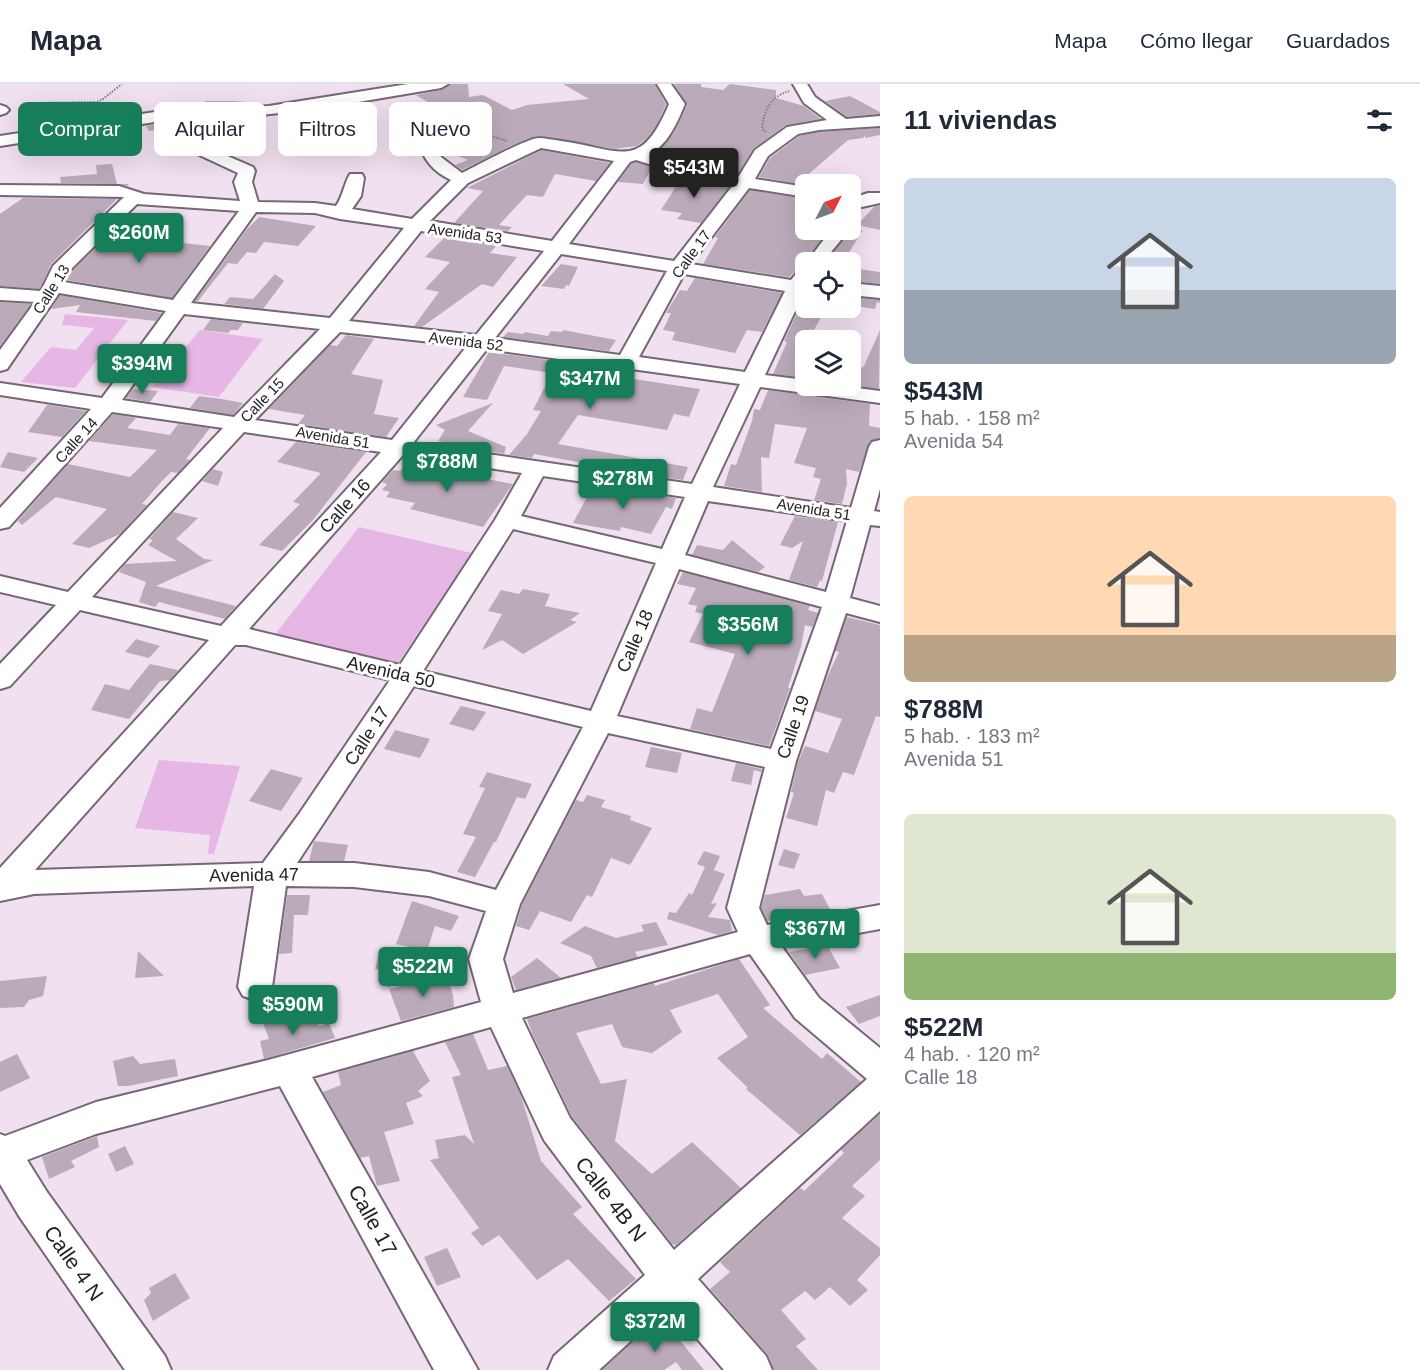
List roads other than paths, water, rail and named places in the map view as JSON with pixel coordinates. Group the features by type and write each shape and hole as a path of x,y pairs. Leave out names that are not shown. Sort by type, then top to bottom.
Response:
{"street":[{"path":"266,111 441,84"},
{"name":"Calle 16","path":"1,888 398,447 631,157 657,144 677,104 664,84"},
{"path":"801,86 809,100 843,124 880,121"},
{"path":"271,93 272,110"},
{"path":"0,141 71,119 154,115"},
{"name":"Calle 17","path":"626,363 678,268 745,181 761,153 787,135 843,124"},
{"name":"Calle 15","path":"0,680 240,423 334,326 416,225 462,180 539,143 631,157"},
{"path":"214,156 247,171 243,182 251,207"},
{"path":"431,156 439,166 462,180"},
{"path":"631,157 706,177 795,190"},
{"path":"340,214 352,196 356,178"},
{"name":"Avenida 53","path":"2,188 119,191 134,196 251,207 316,199 340,214 558,247 678,268 795,280"},
{"name":"Calle 13","path":"0,365 50,292 60,270 134,196"},
{"path":"861,202 868,198 880,198"},
{"name":"Calle 14","path":"0,522 108,404 251,207"},
{"path":"822,252 832,240"},
{"name":"Avenida 52","path":"0,294 82,290 178,307 482,342 880,397"},
{"path":"861,290 880,292"},
{"name":"Calle 18","path":"501,1010 486,959 504,904 600,722 700,491 795,293"},
{"name":"Avenida 51","path":"0,389 870,517"},
{"name":"Calle 19","path":"880,447 870,517 836,603 781,761 743,908 758,939 807,1008 880,1070"},
{"name":"Calle 17","path":"255,987 272,874 310,822 407,675 507,520 537,467"},
{"path":"507,520 671,559 880,614"},
{"name":"Avenida 50","path":"0,584 228,636 246,637 600,722 781,761"},
{"name":"Avenida 47","path":"1,888 34,882 272,874 354,875 429,884 504,904"},
{"path":"1,1153 96,1118 289,1069 758,939 880,917"},
{"name":"Calle 4B N","path":"501,1010 557,1129 672,1279 751,1370"},
{"name":"Calle 17","path":"289,1069 457,1370"},
{"path":"569,1370 880,1089"},
{"name":"Calle 4 N","path":"1,1153 33,1204 150,1370"}]}
